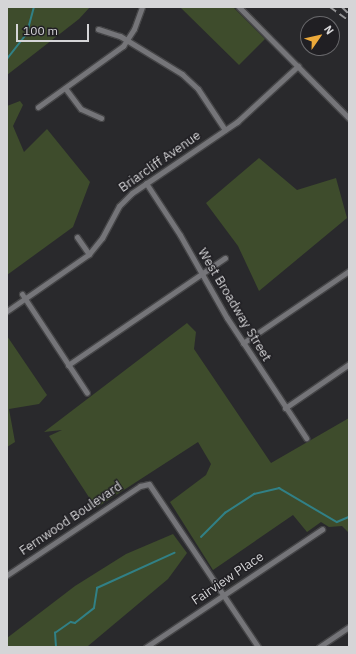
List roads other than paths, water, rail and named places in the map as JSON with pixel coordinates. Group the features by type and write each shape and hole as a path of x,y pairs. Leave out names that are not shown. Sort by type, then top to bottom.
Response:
{"street":[{"path":"38,107 116,52 128,40 142,7"},
{"path":"239,7 349,118"},
{"path":"98,29 128,40 187,78 225,130"},
{"name":"Briarcliff Avenue","path":"7,311 23,296 89,254 102,238 121,203 146,183 225,130 259,104 298,66"},
{"path":"65,88 81,110 101,118"},
{"name":"West Broadway Street","path":"146,183 180,235 201,274 243,342 306,438"},
{"path":"77,237 89,254"},
{"path":"68,365 225,258"},
{"path":"243,342 349,271"},
{"path":"23,296 87,393"},
{"path":"286,408 349,364"},
{"name":"Fernwood Boulevard","path":"7,575 140,486 147,484 223,595"},
{"name":"Fairview Place","path":"146,647 322,529"},
{"path":"223,595 258,647"},
{"path":"319,647 349,626"}],"waterway":[{"path":"7,59 27,33 34,7"},
{"path":"201,537 225,513 254,494 279,488 337,522 349,517"},
{"path":"56,647 55,633 71,622 75,623 94,608 97,588 174,553"}],"railway":[{"path":"330,7 349,21"},
{"path":"342,7 349,14"}]}
